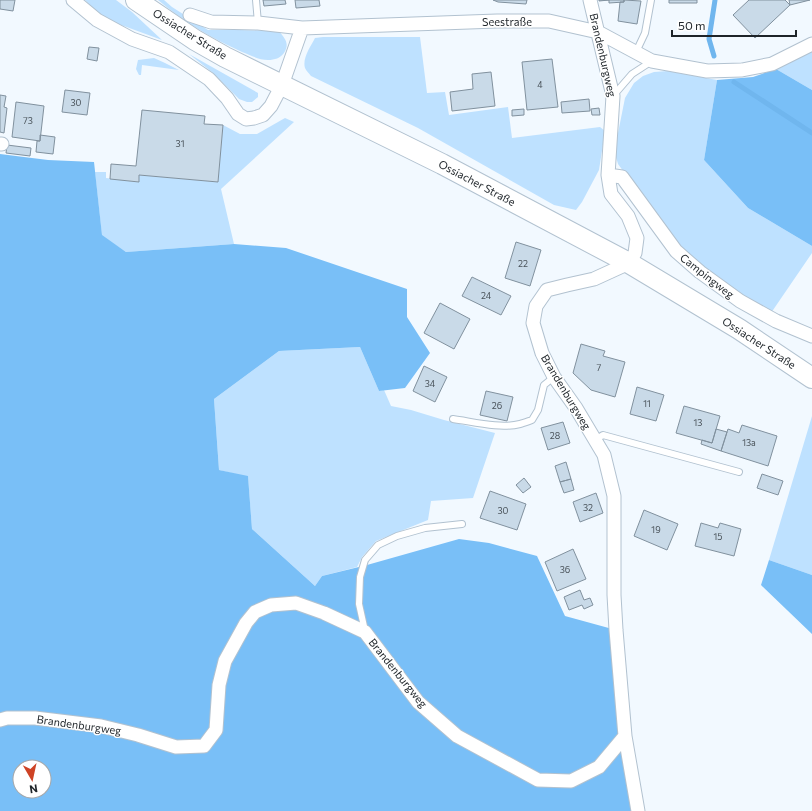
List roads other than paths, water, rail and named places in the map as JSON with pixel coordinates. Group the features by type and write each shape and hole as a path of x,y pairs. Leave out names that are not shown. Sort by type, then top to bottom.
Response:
{"main road":[{"name":"Ossiacher Straße","path":"136,0 195,40 225,57 442,164 629,263 739,330 812,378"}],"street":[{"path":"73,0 97,20 132,39 169,52 209,79 227,98 238,114 246,119 263,115 271,106 282,85 302,28"},
{"name":"Brandenburgweg","path":"590,0 614,96 608,175 611,194 628,216 637,238 635,253 629,263 594,280 547,290 536,306 533,323 542,353 554,376 576,408 604,455 614,496 614,595 616,630 625,736 638,811"},
{"name":"Seestraße","path":"190,15 211,22 258,23 302,28 497,21 549,22 598,32 652,61 707,71 742,70 772,64 812,44"},
{"name":"Campingweg","path":"608,175 622,177 676,251 700,272 740,301 776,321 812,336"},
{"name":"Brandenburgweg","path":"0,720 7,718 35,718 101,726 138,735 176,747 204,746 216,730 219,685 225,661 246,622 255,612 271,605 296,603 365,632 418,702 457,736 538,780 571,780 599,767 625,736"}],"lane":[{"path":"256,0 258,23"},
{"path":"636,52 645,33 651,0"},
{"path":"614,96 632,74 652,61"},
{"path":"453,419 484,424 507,425 521,424 532,420 538,410 544,385 554,376"},
{"path":"595,440 604,435 740,472"},
{"path":"365,632 360,604 360,577 365,560 378,545 397,536 425,528 462,524"}],"waterway":[{"path":"714,56 709,39 715,0"},
{"path":"734,82 812,133"}]}
